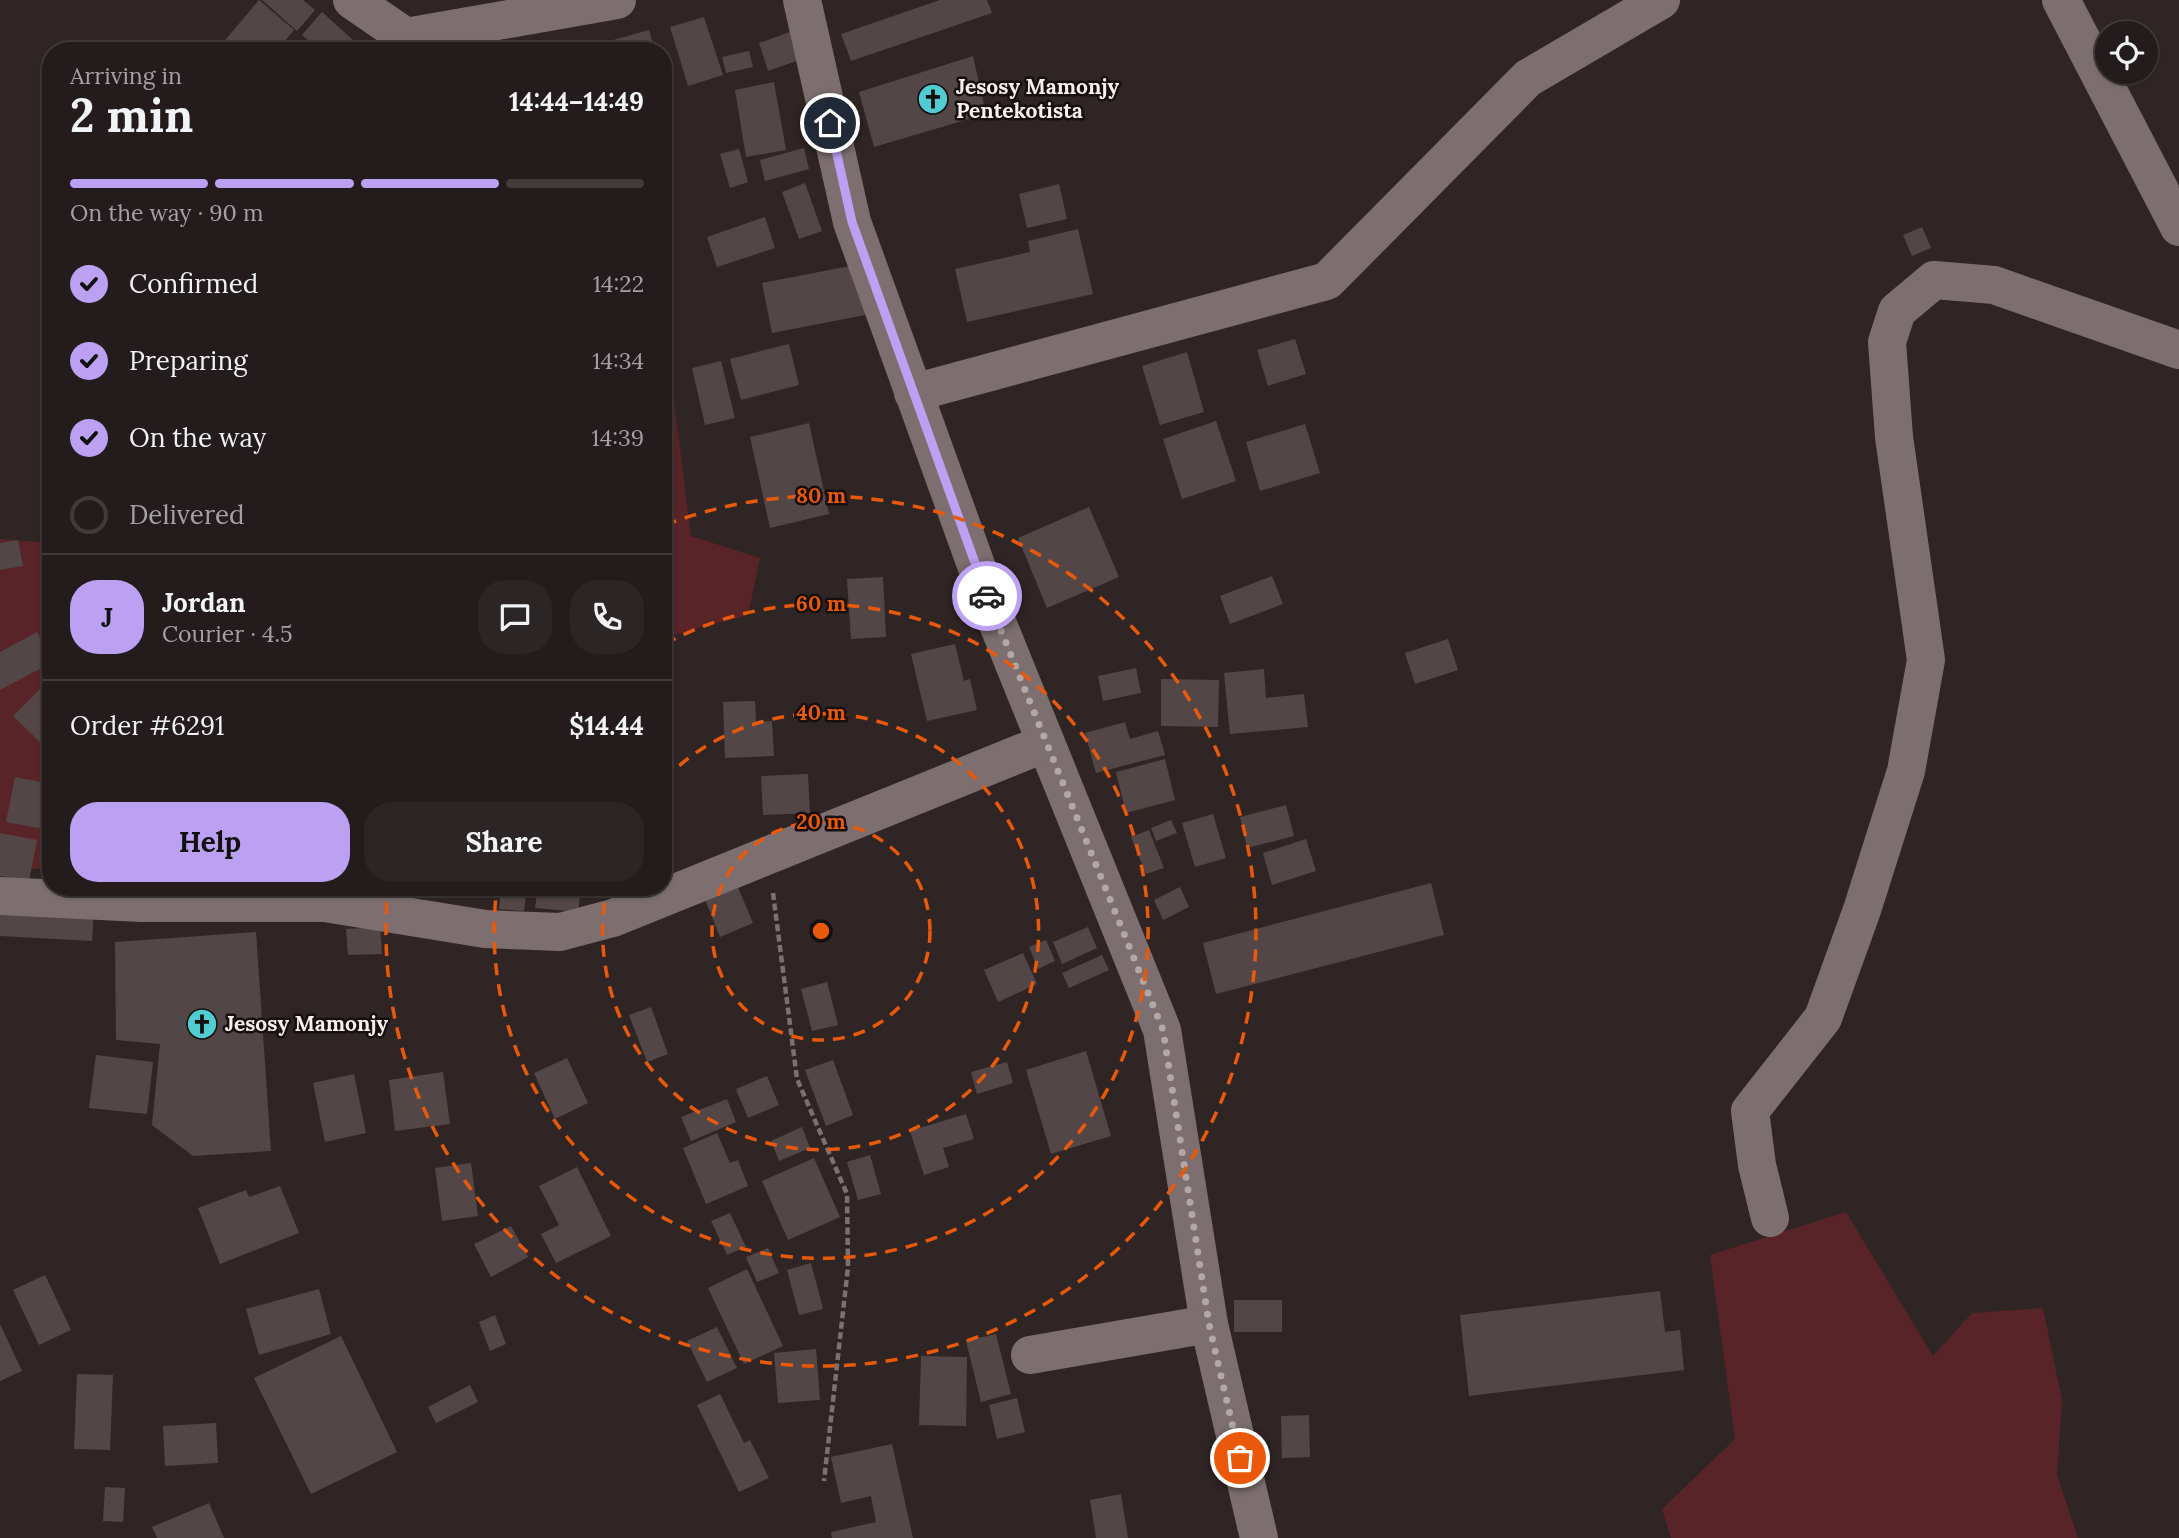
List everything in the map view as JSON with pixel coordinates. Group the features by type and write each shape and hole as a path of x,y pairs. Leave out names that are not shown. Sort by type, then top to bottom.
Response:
{"street":[{"path":"352,0 406,37 617,0"},
{"path":"802,0 852,222 993,612 1163,1030 1209,1324 1258,1538"},
{"path":"914,393 1327,281 1528,78 1661,0"},
{"path":"2061,0 2179,227"},
{"path":"1770,1218 1756,1166 1750,1111 1823,1018 1862,910 1906,771 1926,660 1894,437 1887,342 1897,311 1934,280 1994,285 2179,350"},
{"path":"672,894 1046,743"},
{"path":"0,895 141,903 325,903 485,929 560,932 613,918 668,896"},
{"path":"1030,1355 1209,1324"}],"path":[{"path":"777,852 773,892 797,1079 847,1194 848,1266 824,1481"}],"shaded area":[{"path":"672,385 691,536 760,558 748,615 672,635"},
{"path":"0,539 42,542 42,869 0,868"},
{"path":"1846,1212 1933,1356 1972,1313 2043,1308 2062,1400 2057,1475 2078,1538 1671,1538 1662,1509 1735,1439 1710,1255"}],"building":[{"path":"259,0 294,30 284,42 224,42"},
{"path":"262,0 303,0 315,10 297,31"},
{"path":"940,0 987,0 992,13 851,61 841,34"},
{"path":"322,12 353,40 310,42 302,35"},
{"path":"704,17 723,75 688,86 670,27"},
{"path":"649,30 652,42 606,42"},
{"path":"790,32 799,60 768,71 759,43"},
{"path":"749,51 753,67 726,73 722,57"},
{"path":"973,56 986,114 874,147 859,92"},
{"path":"774,82 786,150 746,157 735,90"},
{"path":"804,148 809,169 765,181 760,160"},
{"path":"739,149 748,182 730,188 720,154"},
{"path":"805,183 822,231 799,239 782,192"},
{"path":"1059,184 1067,219 1027,228 1019,194"},
{"path":"765,217 775,248 717,267 707,237"},
{"path":"1922,227 1931,248 1912,256 1903,235"},
{"path":"1078,229 1093,294 967,322 955,269 1030,252 1028,241"},
{"path":"855,265 865,315 772,333 762,283"},
{"path":"1295,339 1306,374 1268,386 1257,350"},
{"path":"789,344 799,385 741,400 730,359"},
{"path":"1187,352 1204,412 1160,425 1142,366"},
{"path":"721,361 735,418 705,425 692,368"},
{"path":"1216,421 1236,481 1182,499 1163,439"},
{"path":"809,423 829,514 770,528 750,437"},
{"path":"1305,424 1320,473 1260,491 1246,442"},
{"path":"1089,507 1119,577 1047,608 1018,538"},
{"path":"18,540 23,566 0,570 0,543"},
{"path":"1272,576 1283,604 1230,624 1220,596"},
{"path":"883,577 886,637 851,639 847,579"},
{"path":"37,632 42,641 42,668 0,690 0,652"},
{"path":"1448,639 1458,670 1415,684 1405,653"},
{"path":"955,644 964,681 970,679 977,710 927,721 911,654"},
{"path":"1136,668 1141,693 1103,701 1098,676"},
{"path":"1264,669 1266,698 1304,694 1308,727 1230,734 1224,673"},
{"path":"1161,679 1219,680 1218,727 1161,726"},
{"path":"42,687 41,743 13,716"},
{"path":"755,701 756,722 772,721 774,756 725,758 723,702"},
{"path":"1125,722 1130,739 1158,731 1165,755 1096,773 1085,733"},
{"path":"1165,759 1175,800 1126,813 1116,772"},
{"path":"808,774 810,813 763,815 761,776"},
{"path":"15,777 42,782 42,829 6,822"},
{"path":"1286,805 1294,836 1247,848 1240,817"},
{"path":"1213,814 1226,858 1195,867 1182,823"},
{"path":"1171,820 1177,833 1156,841 1151,828"},
{"path":"1149,830 1164,868 1146,874 1131,837"},
{"path":"0,833 37,840 29,881 0,876"},
{"path":"1306,839 1316,871 1272,885 1263,853"},
{"path":"1431,883 1444,935 1216,994 1203,943"},
{"path":"737,885 753,923 720,937 705,899"},
{"path":"1180,887 1189,907 1163,920 1154,900"},
{"path":"500,896 526,896 524,911 499,909"},
{"path":"537,896 580,896 578,912 535,908"},
{"path":"0,904 94,909 92,941 0,936"},
{"path":"380,927 382,954 348,955 346,929"},
{"path":"1088,927 1097,948 1062,964 1053,942"},
{"path":"256,932 271,1151 193,1156 152,1125 160,1044 116,1040 115,942"},
{"path":"1046,940 1055,961 1038,969 1029,947"},
{"path":"1023,953 1037,984 998,1002 984,970"},
{"path":"1102,955 1109,970 1069,988 1062,973"},
{"path":"827,982 838,1025 812,1031 801,989"},
{"path":"651,1007 668,1054 647,1062 629,1015"},
{"path":"1086,1051 1111,1136 1051,1154 1026,1070"},
{"path":"96,1055 153,1062 147,1114 89,1108"},
{"path":"567,1058 588,1103 555,1119 534,1073"},
{"path":"833,1060 853,1115 826,1126 805,1070"},
{"path":"1007,1062 1013,1083 977,1094 971,1072"},
{"path":"443,1072 450,1124 395,1131 389,1080"},
{"path":"354,1074 366,1133 325,1142 313,1083"},
{"path":"767,1076 779,1105 748,1118 736,1089"},
{"path":"727,1099 736,1122 691,1141 681,1117"},
{"path":"966,1114 974,1139 943,1148 949,1167 924,1175 910,1131"},
{"path":"802,1127 810,1148 779,1161 771,1141"},
{"path":"717,1133 730,1163 738,1160 748,1186 706,1204 683,1148"},
{"path":"870,1155 881,1194 858,1200 847,1162"},
{"path":"814,1158 840,1217 788,1240 762,1181"},
{"path":"471,1163 478,1216 442,1221 435,1168"},
{"path":"577,1167 611,1236 556,1263 541,1234 559,1225 539,1186"},
{"path":"280,1186 299,1233 220,1264 198,1208 246,1190 249,1197"},
{"path":"730,1213 746,1247 727,1255 711,1221"},
{"path":"511,1226 528,1257 491,1277 474,1244"},
{"path":"768,1248 779,1273 757,1282 746,1257"},
{"path":"811,1263 823,1309 799,1315 787,1270"},
{"path":"747,1269 783,1346 744,1364 708,1288"},
{"path":"45,1275 71,1330 39,1345 13,1290"},
{"path":"319,1289 331,1334 259,1355 246,1309"},
{"path":"1660,1291 1665,1332 1680,1330 1684,1370 1469,1396 1460,1315"},
{"path":"1234,1300 1282,1300 1282,1332 1234,1332"},
{"path":"495,1315 506,1344 490,1351 479,1322"},
{"path":"0,1324 22,1371 0,1381"},
{"path":"717,1327 737,1368 707,1382 687,1341"},
{"path":"996,1334 1011,1394 981,1402 966,1341"},
{"path":"341,1336 397,1452 311,1494 254,1378"},
{"path":"816,1349 820,1400 778,1403 774,1353"},
{"path":"921,1356 967,1357 966,1426 919,1425"},
{"path":"77,1374 113,1375 110,1450 74,1449"},
{"path":"470,1385 478,1402 436,1423 428,1407"},
{"path":"720,1394 744,1443 750,1440 769,1478 739,1492 697,1405"},
{"path":"1017,1398 1025,1432 997,1439 989,1405"},
{"path":"1309,1415 1310,1457 1282,1458 1281,1416"},
{"path":"216,1423 218,1463 165,1466 163,1426"},
{"path":"892,1444 913,1538 832,1538 831,1532 876,1522 871,1496 841,1503 831,1457"},
{"path":"105,1487 125,1488 123,1522 103,1521"},
{"path":"1121,1494 1128,1538 1096,1538 1090,1500"},
{"path":"209,1503 224,1538 157,1538 152,1527"}],"way so far":[{"path":"987,596 1163,1030 1209,1324 1240,1458"}],"place":[{"name":"Jesosy Mamonjy Pentekotista","path":"933,99"},
{"name":"Jesosy Mamonjy","path":"202,1024"}],"route":[{"path":"830,123 852,222 987,596"}]}
